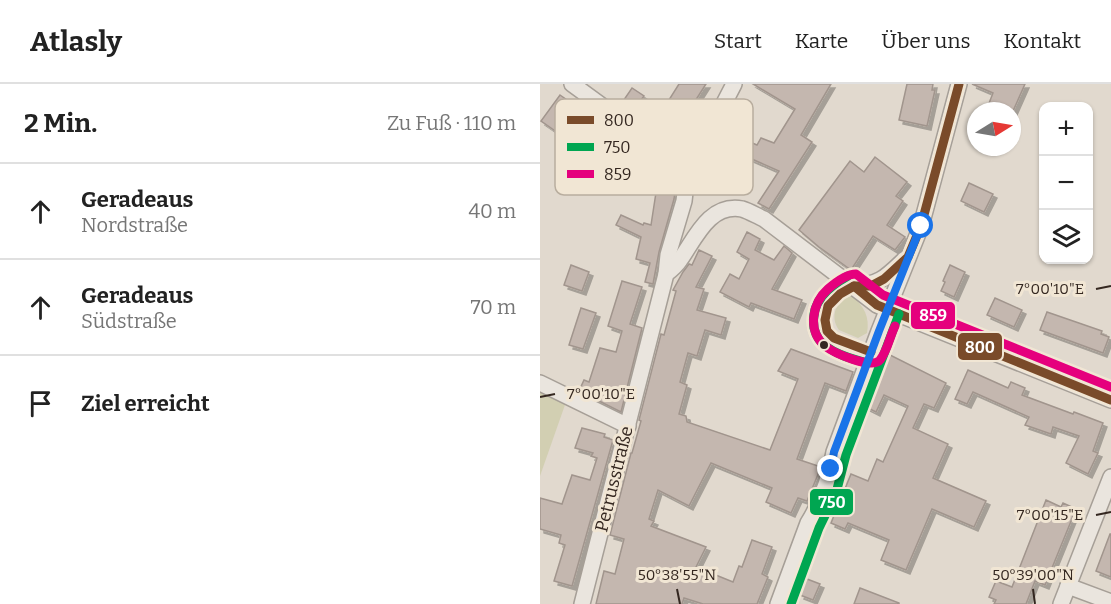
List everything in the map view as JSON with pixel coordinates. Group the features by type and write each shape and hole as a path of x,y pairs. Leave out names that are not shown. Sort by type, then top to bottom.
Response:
{"street":[{"path":"572,84 593,99"},
{"path":"726,99 734,84"},
{"path":"778,604 831,469 834,452 871,352 921,226 959,84"},
{"path":"666,274 668,255 685,195"},
{"name":"Petrusstraße","path":"582,604 666,274 680,261 695,235 710,218 720,212 733,208 764,219 877,305 1111,400"},
{"path":"854,286 871,286 884,279 908,257"},
{"path":"540,383 628,426"},
{"path":"1061,604 1111,477"},
{"path":"1068,586 1111,602"}],"lane":[{"path":"854,286 840,294 828,306 825,320 827,331 834,338 871,352"}],"shaded area":[{"path":"852,296 863,308 868,322 867,333 858,338 839,330 834,314 842,301"},
{"path":"540,390 566,402 540,476"}],"building":[{"path":"679,84 706,84 696,99 670,99"},
{"path":"753,84 831,84 801,135 812,142 769,209 758,203 779,171 753,160 753,143 757,145 761,138 774,143 795,109"},
{"path":"907,84 933,84 932,90 935,90 927,126 899,120"},
{"path":"972,84 1025,84 1017,102 990,102 993,93"},
{"path":"632,88 644,96 642,99 624,99"},
{"path":"555,102 555,131 541,121"},
{"path":"875,157 907,182 896,196 903,201 887,225 905,237 895,250 873,236 851,270 799,230 850,161 864,172"},
{"path":"969,183 993,194 984,212 961,201"},
{"path":"656,195 675,195 653,284 645,282 650,263 636,259 641,237 616,225 621,215 643,225 644,223 651,225"},
{"path":"747,232 760,239 755,250 774,260 784,246 792,253 772,289 802,300 794,319 751,303 749,307 720,292 730,274 739,279 749,259 737,252"},
{"path":"699,250 712,256 696,287 704,289 697,310 726,318 721,335 705,330 697,356 688,353 680,382 687,385 679,414 686,416 687,422 770,450 798,379 778,371 791,349 853,372 846,391 825,383 797,459 821,467 807,501 798,498 791,513 766,502 772,488 711,463 689,506 658,490 649,519 654,521 651,526 706,547 696,567 733,582 739,566 742,567 752,540 772,547 762,574 768,577 757,604 703,604 684,598 682,604 596,604 604,571 615,574 624,539 610,535 641,421 639,420 661,334 664,335 676,291 673,290 689,264 692,265"},
{"path":"571,265 589,272 582,291 564,285"},
{"path":"950,265 965,272 954,297 941,291"},
{"path":"622,281 642,287 630,324 642,328 621,412 579,391 584,380 589,382 600,348 616,352 622,331 608,326"},
{"path":"995,298 1022,310 1014,327 987,315"},
{"path":"581,308 596,313 583,349 569,345"},
{"path":"1047,312 1102,331 1101,334 1109,337 1103,353 1040,330"},
{"path":"884,352 946,383 934,408 924,404 913,428 948,444 933,478 986,501 974,527 932,509 906,570 881,560 889,540 848,523 845,529 831,523 851,474 868,481 877,459 883,462 908,406 884,395 876,412 862,405"},
{"path":"968,370 1008,388 1011,382 1025,388 1022,395 1103,423 1093,451 1098,453 1088,474 1066,463 1079,436 1053,427 1051,434 1025,425 1029,417 973,392 967,404 955,399"},
{"path":"582,428 605,434 604,437 613,440 572,586 554,581 565,545 559,543 561,535 540,529 540,498 562,504 572,475 590,480 597,458 591,456 593,453 575,448"},
{"path":"1046,500 1061,507 1063,503 1076,509 1045,585 1035,581 1026,604 994,604 996,600 989,597 996,581 1012,587"},
{"path":"1111,534 1111,577 1096,571"},
{"path":"807,579 820,584 813,600 800,595"},
{"path":"860,588 899,603 899,604 854,604"}],"transit line":[{"name":"800","path":"871,352 834,338 827,331 825,320 828,306 840,294 854,286 871,286 884,279 908,257 921,226 959,84"},
{"name":"859","path":"895,326 880,360 876,363 861,362 836,353 819,340 814,325 815,309 828,289 845,277 856,274 883,295 1111,387"},
{"name":"750","path":"848,276 822,296 815,310 814,328 820,341 832,350 867,363"},
{"name":"800","path":"854,286 877,305 1111,400"},
{"name":"750","path":"791,604 819,528 836,493 846,455 899,314"}],"route":[{"path":"831,469 834,452 921,226"}]}
